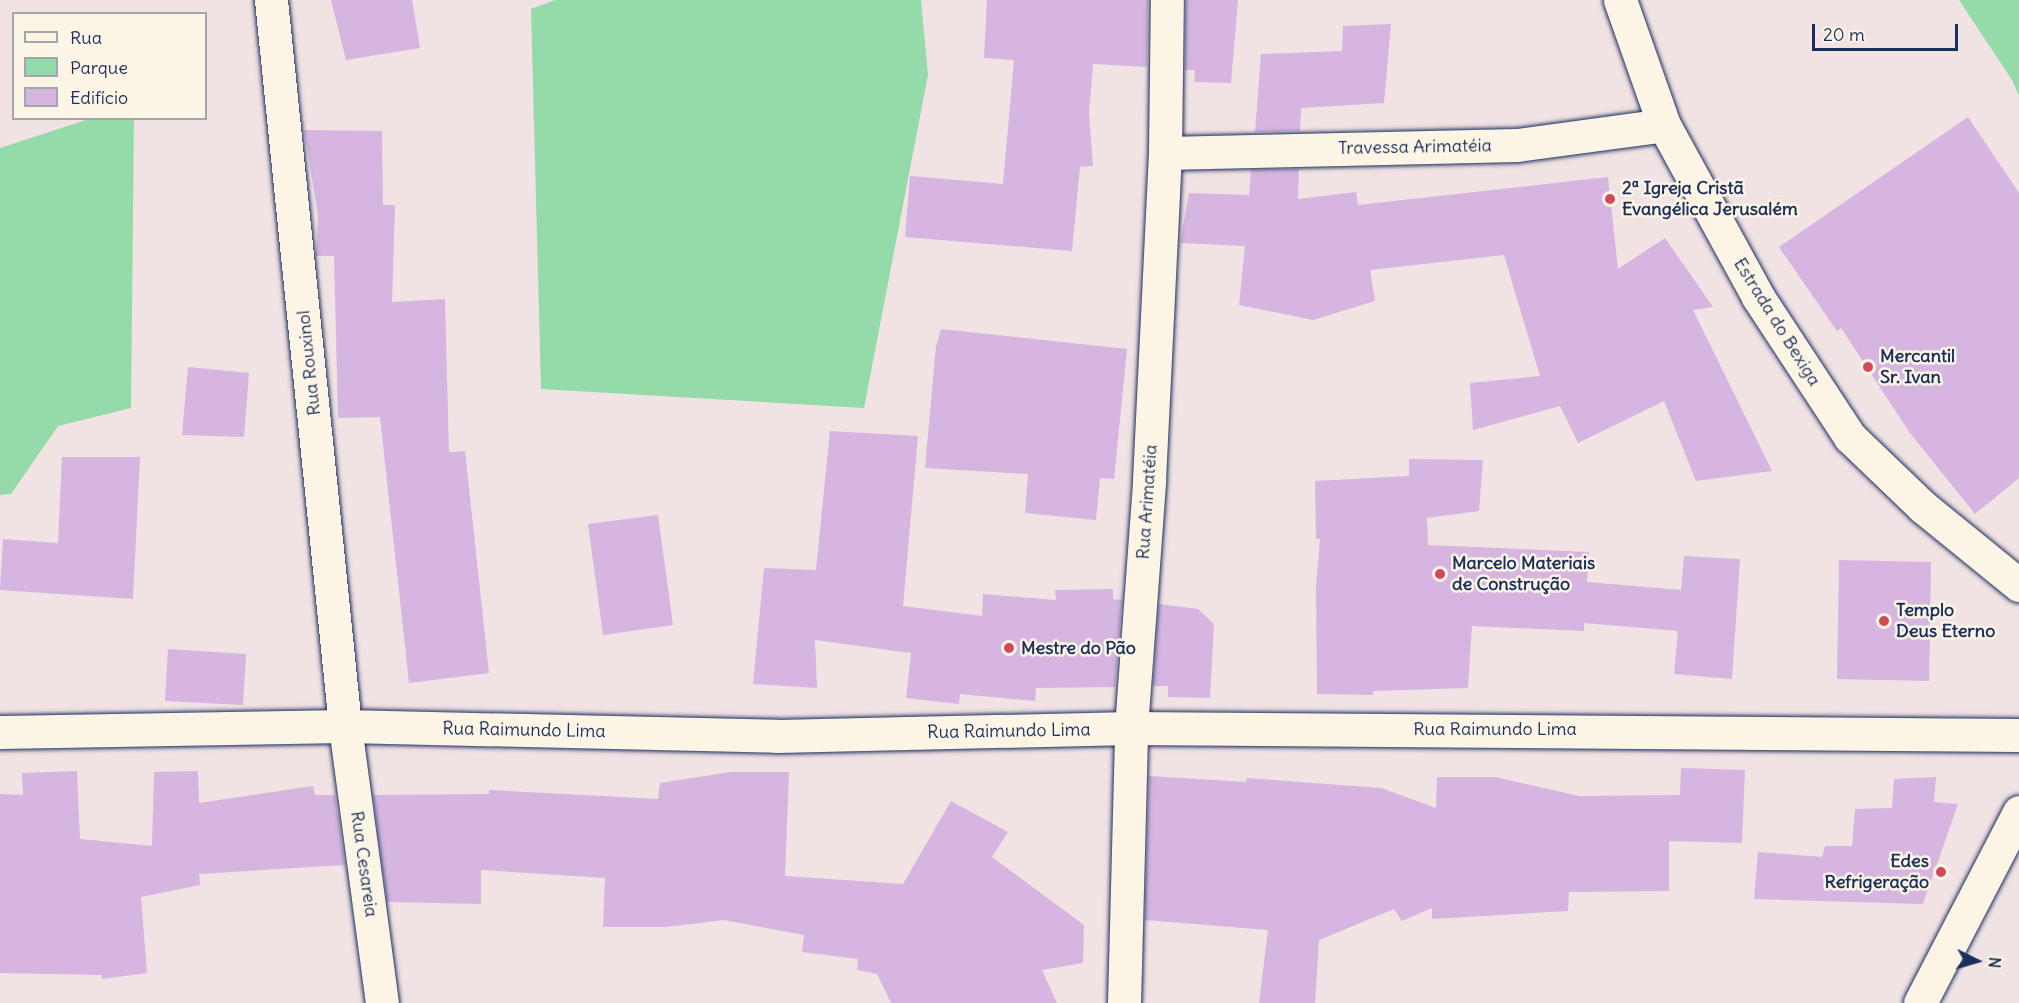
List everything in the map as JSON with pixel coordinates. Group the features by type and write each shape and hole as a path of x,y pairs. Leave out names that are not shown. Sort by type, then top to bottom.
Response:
{"street":[{"name":"Rua Rouxinol","path":"271,0 345,726"},
{"name":"Rua Arimatéia","path":"1124,1003 1131,728 1149,480 1165,153 1167,0"},
{"name":"Estrada do Bexiga","path":"1620,0 1664,125 1758,297 1850,437 1923,507 2019,585"},
{"name":"Travessa Arimatéia","path":"1165,153 1518,145 1664,125"},
{"name":"Rua Raimundo Lima","path":"0,732 345,726 777,736 1131,728 1647,729 2019,735"},
{"name":"Rua Cesareia","path":"345,726 382,1003"},
{"path":"1920,1003 2019,812"}],"green space":[{"path":"555,0 921,0 928,75 864,408 541,389 531,9"},
{"path":"1959,0 2019,0 2019,96 2012,80"},
{"path":"86,120 134,120 131,408 58,426 11,494 0,495 0,148"}],"building":[{"path":"331,0 412,0 420,48 346,60"},
{"path":"987,0 1148,0 1147,67 1093,64 1089,114 1093,166 1080,167 1072,251 905,237 910,176 1003,184 1014,60 984,58"},
{"path":"1186,0 1238,0 1231,83 1194,82 1195,70 1185,70"},
{"path":"1391,24 1384,103 1301,108 1300,131 1255,132 1261,54 1342,51 1343,26"},
{"path":"1968,117 2019,193 2019,478 1975,514 1910,433 1841,328 1837,331 1779,247"},
{"path":"304,130 382,131 383,205 395,205 392,302 445,299 449,452 465,451 489,673 409,683 380,417 338,418 334,256 316,256 318,215"},
{"path":"1299,169 1298,199 1356,192 1358,205 1608,177 1618,269 1665,238 1713,307 1693,310 1772,471 1696,481 1664,401 1578,443 1560,406 1473,430 1470,383 1540,376 1504,255 1370,270 1375,301 1313,320 1239,305 1245,246 1180,243 1189,193 1249,195 1251,170"},
{"path":"941,329 1127,349 1114,479 1100,478 1096,520 1025,513 1028,474 925,468 936,346"},
{"path":"188,367 249,373 244,437 182,435"},
{"path":"830,431 918,436 903,606 982,616 983,594 1056,600 1055,590 1113,589 1113,599 1122,600 1115,687 1036,688 1035,701 960,694 959,704 906,698 911,653 815,640 817,688 753,684 764,568 816,570"},
{"path":"62,457 140,457 133,599 0,590 3,539 58,543"},
{"path":"1409,459 1483,460 1479,511 1427,518 1428,545 1589,552 1587,582 1681,590 1684,556 1740,559 1732,679 1674,674 1678,631 1584,623 1584,631 1472,626 1468,688 1373,691 1373,695 1317,694 1316,587 1320,539 1316,539 1315,481 1409,476"},
{"path":"658,515 673,625 603,635 588,524"},
{"name":"Templo Deus Eterno","path":"1839,560 1931,562 1929,681 1837,679"},
{"path":"1159,604 1198,609 1214,624 1210,698 1168,697 1168,686 1153,686"},
{"path":"168,649 246,654 243,705 165,701"},
{"path":"1681,768 1745,770 1742,843 1669,841 1669,891 1569,892 1568,911 1432,919 1432,908 1402,921 1394,909 1319,940 1315,1003 1259,1003 1268,930 1145,920 1149,776 1246,782 1247,778 1381,788 1436,808 1437,777 1495,777 1579,796 1680,795"},
{"path":"77,771 80,839 152,846 154,772 198,771 199,803 313,786 315,795 335,795 345,865 199,874 200,885 141,897 147,973 102,979 102,975 0,973 0,794 23,795 22,773"},
{"path":"731,772 789,772 785,876 903,884 951,801 1008,832 992,857 1084,925 1083,963 1042,970 1057,1003 891,1003 877,974 857,970 858,959 802,952 804,935 724,920 666,927 603,927 605,878 481,870 481,904 387,902 373,795 489,794 489,790 658,799 660,783"},
{"path":"1936,777 1934,802 1958,804 1923,904 1754,899 1758,852 1822,857 1825,846 1852,846 1855,809 1892,808 1894,779"}],"place":[{"name":"2ª Igreja Cristã Evangélica Jerusalém","path":"1610,199"},
{"name":"Mercantil Sr. Ivan","path":"1868,367"},
{"name":"Marcelo Materiais de Construção","path":"1440,574"},
{"name":"Templo Deus Eterno","path":"1884,621"},
{"name":"Mestre do Pão","path":"1009,648"},
{"name":"Edes Refrigeração","path":"1941,872"}]}
